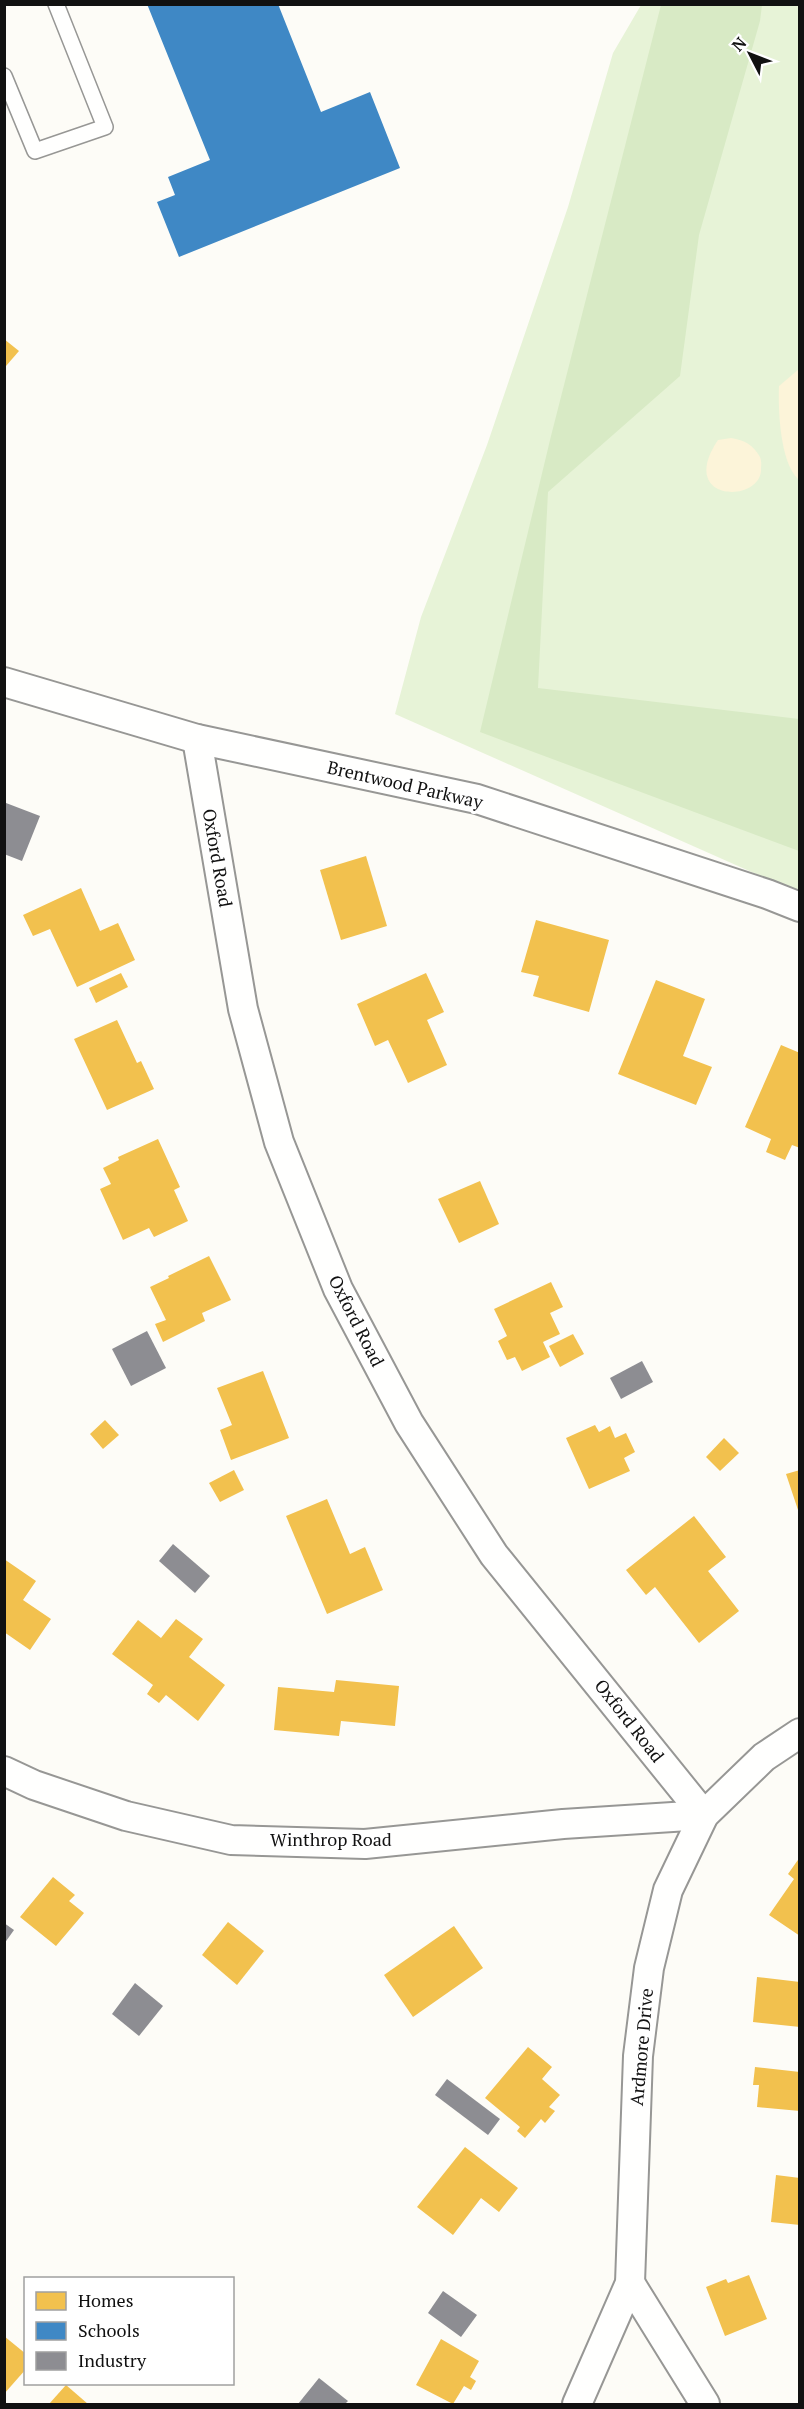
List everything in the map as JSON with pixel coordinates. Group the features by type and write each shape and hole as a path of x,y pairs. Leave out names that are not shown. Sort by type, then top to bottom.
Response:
{"street":[{"name":"Brentwood Parkway","path":"4,682 197,739 477,799 768,894 800,907"},
{"name":"Oxford Road","path":"197,739 243,1009 279,1142 338,1289 409,1423 494,1555 704,1815"},
{"name":"Ardmore Drive","path":"577,2404 630,2283 638,2056 650,1968 668,1890 704,1815 764,1757 800,1733"},
{"name":"Winthrop Road","path":"4,1771 34,1785 126,1816 231,1840 365,1844 563,1824 704,1815"},
{"path":"630,2283 705,2404"}],"lane":[{"path":"4,76 35,151 105,127 56,4"}],"green space":[{"path":"641,5 799,5 799,893 395,714 421,617 487,445 568,207 613,53"},
{"path":"661,5 762,5 760,21 699,235 680,376 548,492 538,688 799,719 799,851 480,732 551,436"}],"sand":[{"path":"799,369 800,479 798,479 787,461 781,435 779,386"},
{"path":"731,438 751,446 760,457 761,462 757,482 747,489 735,492 723,491 713,485 707,475 708,460 718,440"}],"building: Homes":[{"path":"4,339 19,351 6,366 4,365"},
{"path":"366,856 387,926 341,940 320,870"},
{"path":"81,888 100,931 118,923 135,960 77,987 50,929 33,936 23,915"},
{"path":"536,920 609,940 589,1012 533,996 539,976 521,972"},
{"path":"121,973 128,987 96,1003 89,988"},
{"path":"426,973 444,1012 427,1020 447,1065 408,1083 388,1040 375,1046 357,1004"},
{"path":"656,980 705,999 683,1056 712,1067 696,1105 618,1074"},
{"path":"117,1020 137,1063 141,1061 154,1089 107,1110 74,1039"},
{"path":"781,1045 800,1053 800,1148 792,1145 785,1160 766,1152 771,1139 745,1127"},
{"path":"158,1139 180,1187 174,1190 188,1221 154,1237 149,1228 123,1240 100,1189 111,1184 103,1168 119,1160 118,1157"},
{"path":"480,1181 499,1224 459,1243 438,1199"},
{"path":"209,1256 231,1300 202,1313 205,1321 163,1342 155,1324 166,1320 150,1287"},
{"path":"551,1282 563,1307 550,1313 560,1334 543,1342 550,1357 522,1371 515,1357 507,1360 498,1341 507,1336 494,1309"},
{"path":"573,1334 584,1354 560,1367 549,1346"},
{"path":"263,1371 289,1438 231,1460 220,1430 232,1425 217,1388"},
{"path":"105,1420 119,1435 103,1449 90,1434"},
{"path":"595,1425 599,1432 610,1426 615,1438 626,1433 635,1452 624,1458 630,1471 589,1489 566,1438"},
{"path":"724,1438 739,1453 720,1471 706,1457"},
{"path":"234,1470 244,1490 220,1502 209,1483"},
{"path":"800,1470 800,1513 799,1513 786,1474"},
{"path":"327,1499 350,1554 365,1547 383,1590 327,1614 286,1516"},
{"path":"694,1516 726,1557 708,1571 739,1611 699,1643 655,1587 646,1595 626,1570"},
{"path":"4,1559 36,1581 23,1600 51,1619 30,1650 4,1632"},
{"path":"176,1619 203,1639 189,1657 225,1685 198,1721 166,1695 159,1703 147,1694 153,1685 112,1654 138,1620 161,1638"},
{"path":"336,1680 399,1686 395,1726 341,1721 339,1736 274,1730 278,1687 334,1692"},
{"path":"800,1857 800,1936 769,1915 794,1879 788,1874"},
{"path":"53,1877 75,1895 69,1901 84,1913 56,1946 20,1917"},
{"path":"228,1922 264,1951 237,1985 202,1955"},
{"path":"454,1926 483,1968 413,2017 384,1975"},
{"path":"757,1977 800,1982 800,2027 753,2022"},
{"path":"528,2047 552,2067 542,2079 560,2095 549,2107 555,2111 545,2123 541,2119 525,2138 517,2131 520,2127 485,2098"},
{"path":"755,2067 800,2072 800,2111 757,2107 759,2085 753,2085"},
{"path":"465,2147 518,2188 499,2212 481,2198 453,2235 417,2207"},
{"path":"776,2175 800,2178 800,2225 771,2222"},
{"path":"749,2275 767,2319 725,2336 706,2287 726,2279 728,2283"},
{"path":"4,2336 24,2352 24,2371 4,2394"},
{"path":"441,2339 479,2361 470,2377 476,2381 471,2390 464,2386 453,2404 416,2385"},
{"path":"66,2385 88,2404 49,2404"}],"building: Schools":[{"path":"147,4 278,4 321,112 370,92 400,168 179,257 157,202 175,195 168,177 210,160"}],"building: Industry":[{"path":"6,803 40,816 22,861 4,854"},
{"path":"147,1331 166,1368 131,1386 112,1349"},
{"path":"642,1361 653,1382 621,1399 610,1378"},
{"path":"173,1544 210,1576 195,1593 159,1561"},
{"path":"4,1923 14,1930 4,1944"},
{"path":"135,1983 163,2006 139,2036 112,2014"},
{"path":"447,2079 500,2119 488,2135 435,2095"},
{"path":"443,2291 477,2315 461,2337 428,2313"},
{"path":"319,2378 348,2401 345,2404 298,2404"}]}
